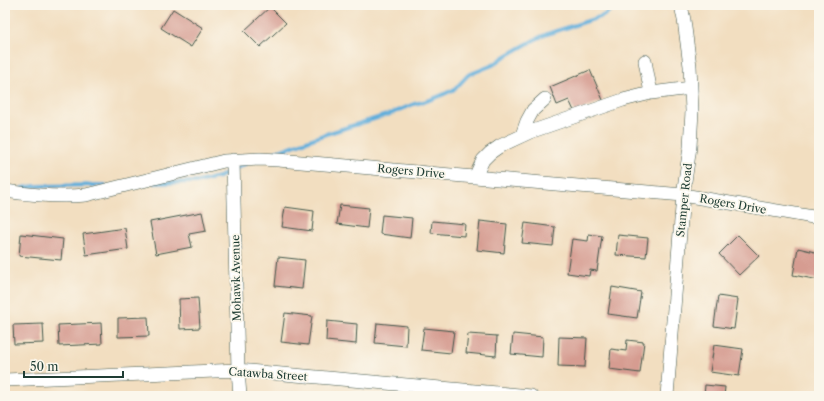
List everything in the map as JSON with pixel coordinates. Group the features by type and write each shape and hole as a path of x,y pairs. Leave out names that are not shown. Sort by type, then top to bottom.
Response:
{"street":[{"name":"Stamper Road","path":"667,396 683,195 690,147 692,111 690,66 681,5"},
{"path":"644,61 651,93"},
{"path":"474,177 483,160 490,153 522,135 623,100 651,93 691,88"},
{"path":"522,135 533,110 545,99"},
{"name":"Rogers Drive","path":"5,191 41,196 68,197 86,195 216,163 233,160 278,160 683,195 819,218"},
{"name":"Mohawk Avenue","path":"233,160 238,370 240,396"},
{"name":"Catawba Street","path":"5,380 238,370 531,396"}],"building":[{"path":"270,7 286,23 260,47 244,31"},
{"path":"173,9 203,28 191,47 161,28"},
{"path":"590,70 603,100 575,113 569,100 557,105 550,87"},
{"path":"340,205 369,208 367,228 337,224"},
{"path":"285,207 314,211 312,231 282,227"},
{"path":"202,212 206,231 189,234 192,247 156,254 150,222"},
{"path":"382,215 412,218 410,238 380,234"},
{"path":"432,221 465,224 464,236 431,233"},
{"path":"480,221 507,224 504,253 477,250"},
{"path":"525,223 555,227 553,246 522,243"},
{"path":"125,228 128,249 86,255 83,234"},
{"path":"21,234 63,239 61,260 19,256"},
{"path":"589,234 602,236 597,271 590,270 589,276 567,273 572,239 588,241"},
{"path":"618,235 648,238 646,257 616,255"},
{"path":"738,235 759,256 739,275 719,254"},
{"path":"798,248 819,253 819,280 793,275"},
{"path":"278,257 305,260 302,289 275,286"},
{"path":"612,287 641,292 637,318 608,314"},
{"path":"718,296 738,299 734,329 714,326"},
{"path":"198,298 200,328 180,329 179,299"},
{"path":"285,313 312,316 308,345 281,342"},
{"path":"148,317 149,336 118,337 118,318"},
{"path":"327,321 357,324 356,344 326,341"},
{"path":"101,323 102,344 59,346 58,325"},
{"path":"377,323 407,326 406,346 375,343"},
{"path":"43,324 44,343 14,344 13,325"},
{"path":"424,328 454,331 451,353 421,350"},
{"path":"468,334 497,336 496,356 466,353"},
{"path":"513,334 543,337 542,357 511,354"},
{"path":"559,337 587,338 585,367 558,366"},
{"path":"627,340 644,342 640,373 609,369 611,349 626,351"},
{"path":"714,345 743,349 739,376 710,372"},
{"path":"705,385 725,387 724,396 704,396"}],"waterway":[{"path":"268,155 442,95 455,89 468,75 493,65 534,40 547,34 603,16 617,5"},
{"path":"155,183 198,182 219,177 245,164"},
{"path":"22,188 35,186 105,185"}]}
